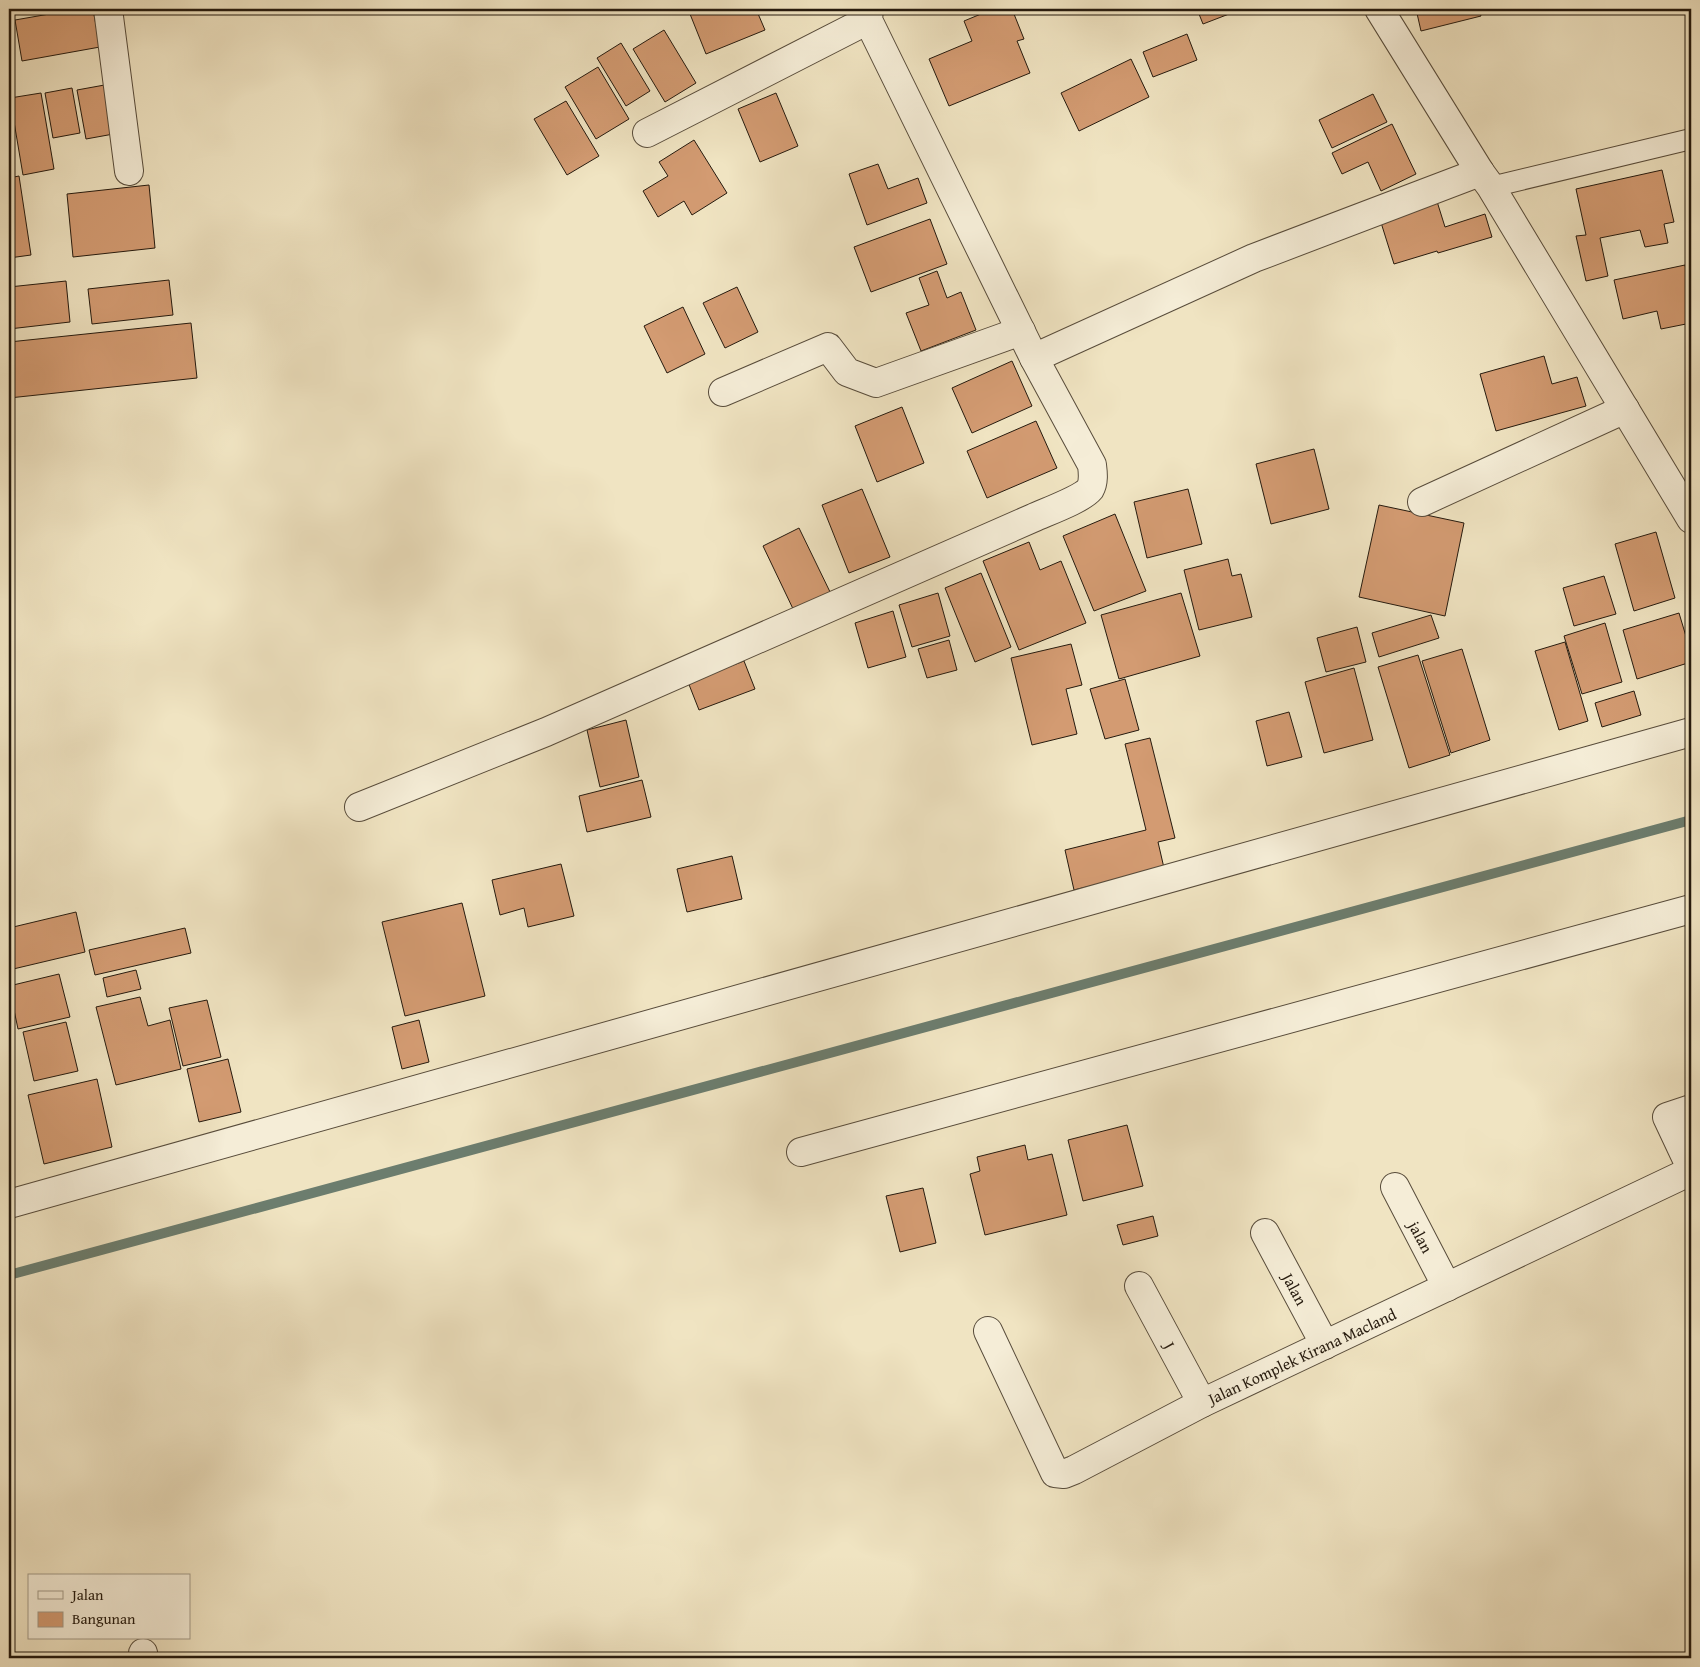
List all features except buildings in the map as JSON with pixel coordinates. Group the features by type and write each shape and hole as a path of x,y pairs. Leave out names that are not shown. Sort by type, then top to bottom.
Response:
{"street":[{"path":"108,9 129,171"},
{"path":"1379,9 1486,180 1691,519"},
{"path":"359,807 546,732 1084,495 1091,488 1093,477 1092,465 1034,358 869,14 647,134"},
{"path":"1034,358 1254,258 1486,180"},
{"path":"723,392 828,347 847,372 876,383 1021,331"},
{"path":"1422,502 1625,409"},
{"path":"9,1204 1691,732"},
{"path":"801,1152 1691,909"},
{"name":"Jalan Komplek Kirana Macland","path":"988,1331 1055,1473 1064,1474 1202,1403 1691,1170 1666,1117 1691,1109"},
{"name":"jalan","path":"1394,1187 1447,1287"},
{"name":"Jalan","path":"1264,1233 1325,1345"},
{"name":"J","path":"1139,1286 1202,1403"}],"lane":[{"path":"1486,180 1691,139"}],"waterway":[{"path":"9,1275 1691,820"}]}
